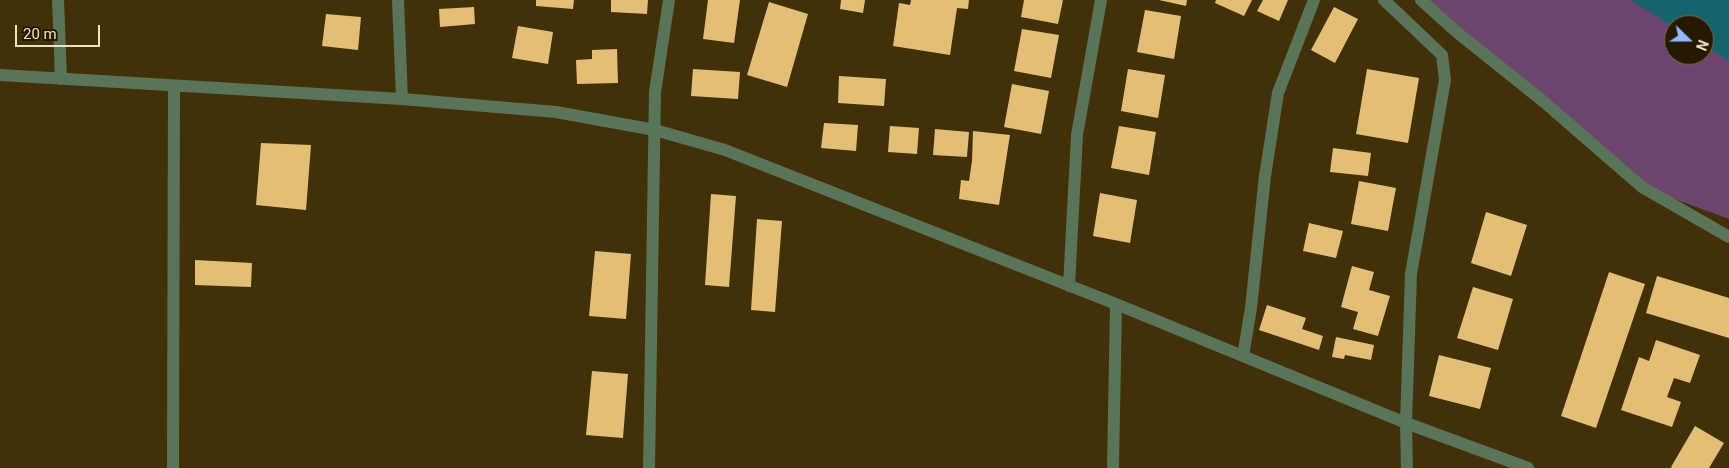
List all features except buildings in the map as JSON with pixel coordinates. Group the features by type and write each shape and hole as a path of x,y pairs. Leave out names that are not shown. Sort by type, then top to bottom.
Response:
{"street":[{"path":"58,0 60,79"},
{"path":"398,0 402,99"},
{"path":"649,468 655,92 669,0"},
{"path":"1069,286 1077,135 1102,0"},
{"path":"1243,356 1251,308 1265,176 1278,93 1314,0"},
{"path":"1384,0 1442,55 1446,80 1411,274 1406,423 1407,468"},
{"path":"1421,0 1459,34 1551,108 1642,187 1729,237"},
{"path":"0,75 402,99 556,112 655,130 725,150 1116,304 1406,423 1528,468"},
{"path":"173,468 174,86"},
{"path":"1113,468 1116,304"}],"shaded area":[{"path":"1429,0 1729,0 1729,219 1642,187"}],"water":[{"path":"1631,0 1729,0 1729,61 1714,51 1714,15 1664,15 1664,21"}]}
